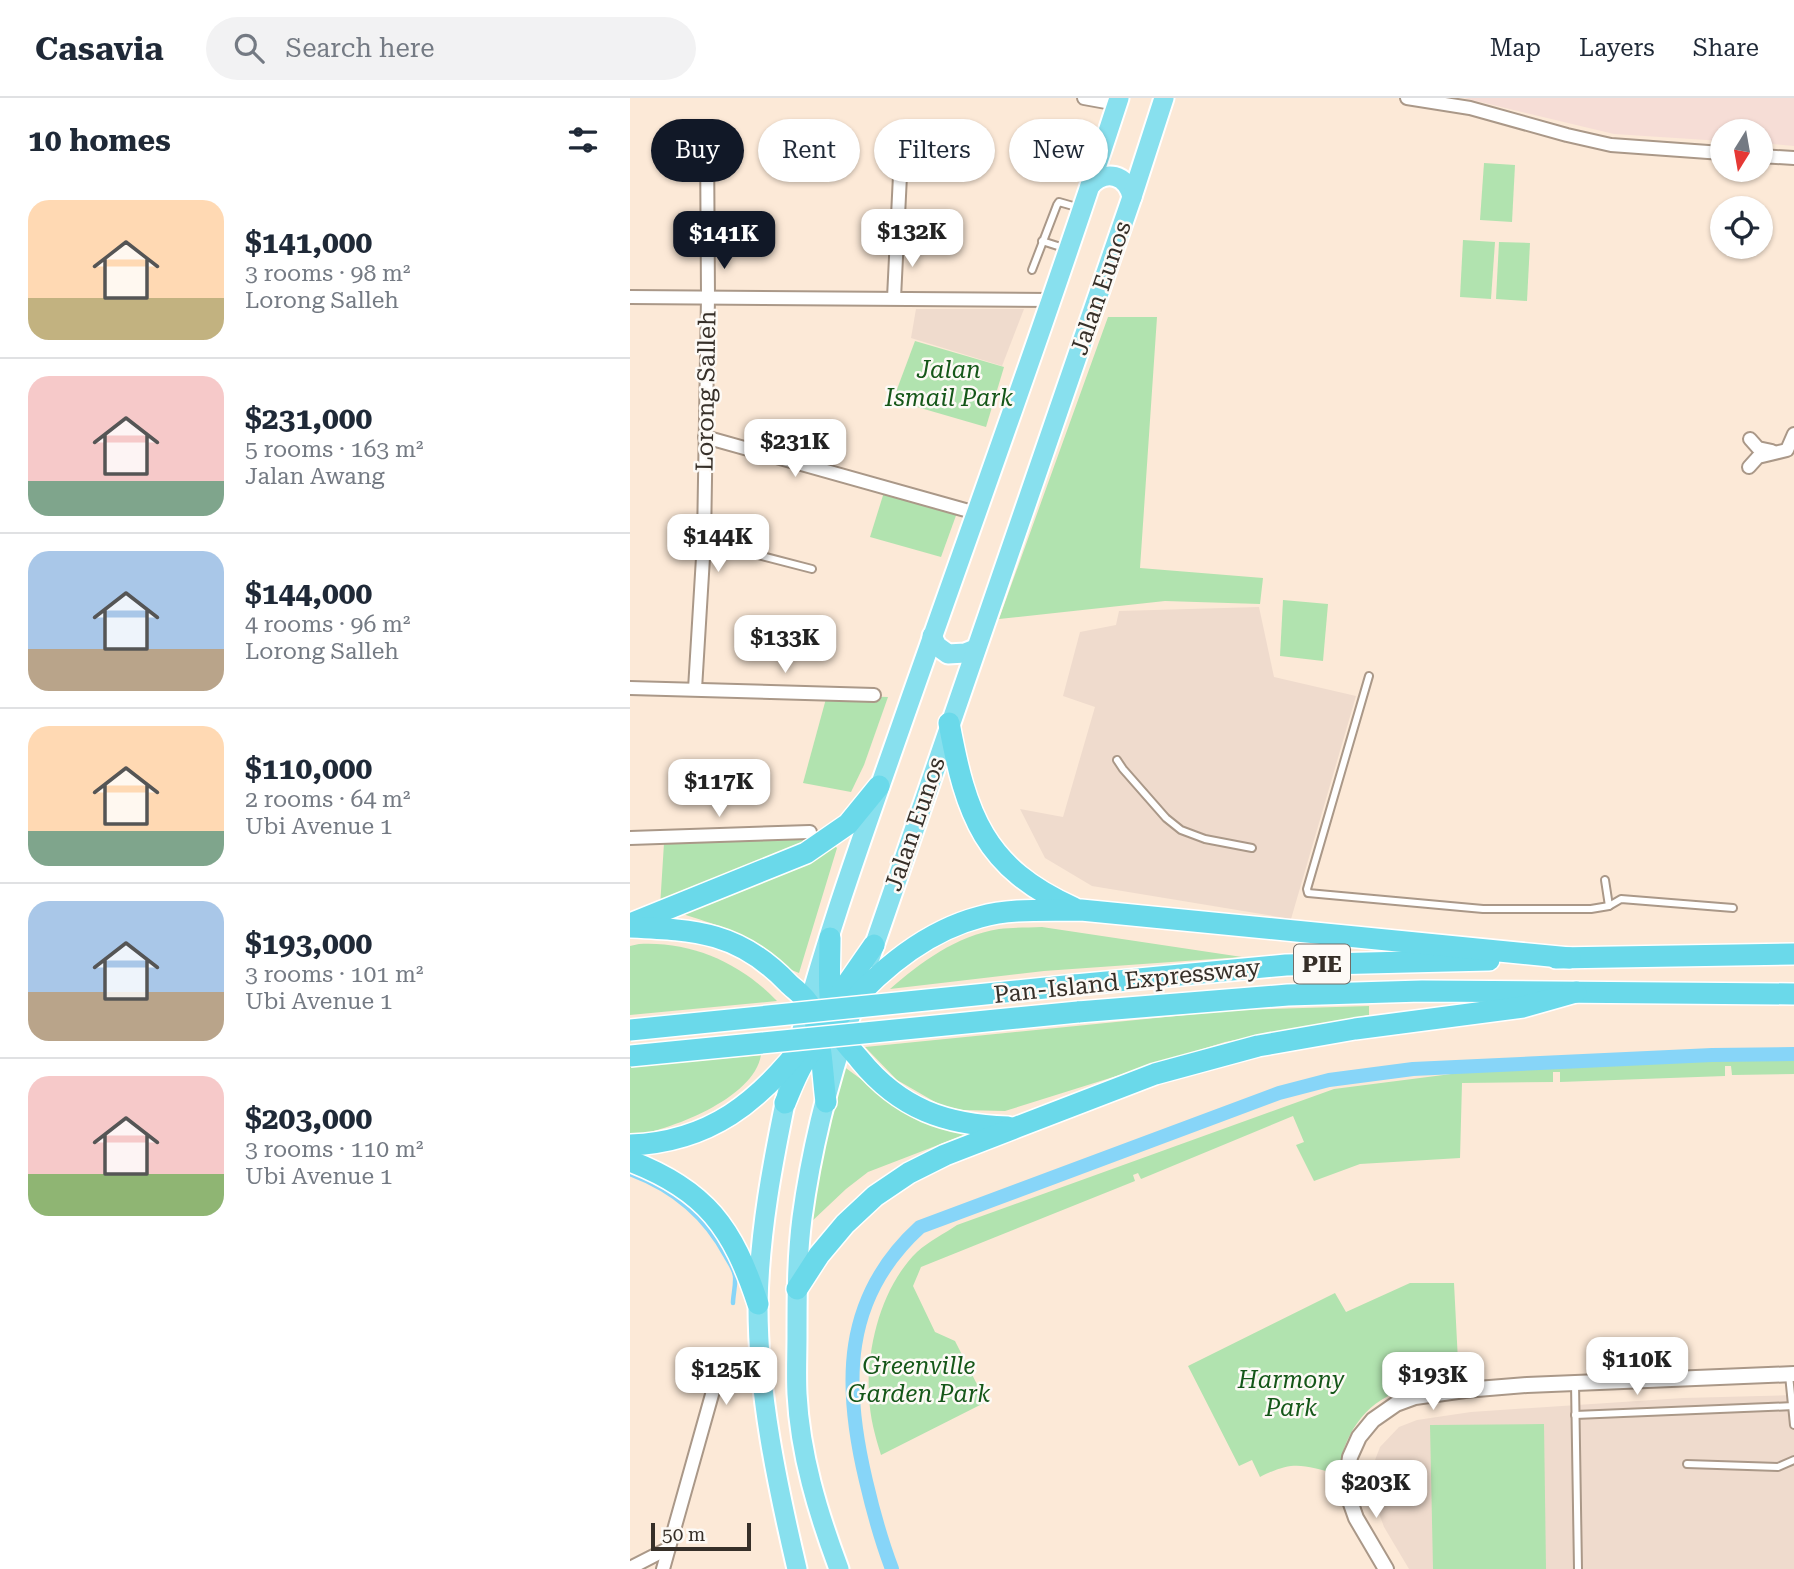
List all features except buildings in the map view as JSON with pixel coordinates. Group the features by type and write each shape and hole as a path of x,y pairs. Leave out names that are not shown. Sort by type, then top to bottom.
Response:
{"highway":[{"name":"Jalan Eunos","path":"858,994 1164,98"},
{"name":"Jalan Eunos","path":"797,1569 785,1518 764,1385 758,1304 768,1200 785,1102 808,1003 879,786 1051,300 1118,101"},
{"path":"1090,186 1105,175 1115,175 1130,187 1132,197"},
{"path":"932,636 937,646 948,654 965,653 975,649"},
{"path":"949,723 956,760 970,806 991,848 1016,873 1044,894 1081,911"},
{"path":"630,926 806,853 848,824 879,786"},
{"path":"785,1102 804,1061 858,994 901,958 942,931 981,917 1022,911 1081,911 1570,958"},
{"path":"630,926 706,934 750,949 772,966 808,1003 884,1087 939,1118 967,1124 1017,1127"},
{"path":"830,938 826,1102 813,1152 802,1220 797,1289 797,1394 818,1514 839,1569"},
{"path":"630,1145 662,1143 710,1127 728,1118 751,1100 796,1054 829,1027 874,945"},
{"name":"Pan-Island Expressway","path":"630,1030 1286,965 1794,954"},
{"name":"Pan-Island Expressway","path":"630,1056 1078,1012 1287,995 1422,991 1794,994"},
{"path":"797,1289 836,1234 875,1196 909,1173 945,1155 1155,1074 1258,1046 1355,1029 1524,1007 1576,992"},
{"path":"630,1161 659,1172 690,1191 712,1213 732,1238 758,1304"}],"street":[{"path":"1083,98 1118,101"},
{"path":"1407,98 1470,108 1611,145 1710,152"},
{"path":"1773,157 1794,158"},
{"name":"Lorong Salleh","path":"695,689 704,541 707,182"},
{"path":"894,298 900,182"},
{"path":"630,297 1051,300"},
{"path":"1749,467 1758,457 1790,447 1794,434"},
{"path":"705,437 976,513"},
{"path":"1750,439 1758,448 1779,452"},
{"path":"630,688 874,695"},
{"path":"630,838 810,832"},
{"path":"663,1569 720,1366"},
{"path":"1386,1569 1358,1523 1348,1486 1348,1468 1354,1447 1373,1420 1390,1407 1415,1397 1465,1390 1791,1374"},
{"path":"630,1568 669,1548"}],"lane":[{"path":"1032,270 1059,202 1082,208"},
{"path":"1042,241 1068,249"},
{"path":"704,541 812,569"},
{"path":"1369,676 1308,893 1483,909 1591,909 1609,906 1621,899 1733,908"},
{"path":"1117,760 1166,818 1181,830 1205,839 1252,848"},
{"path":"1605,880 1609,906"},
{"path":"1791,1374 1794,1425"},
{"path":"1575,1383 1578,1569"},
{"path":"1575,1415 1793,1406"},
{"path":"1686,1464 1778,1467 1794,1460"}],"shaded area":[{"path":"1464,98 1794,98 1794,146 1773,144 1773,119 1710,119 1710,140 1614,134"},
{"path":"916,309 1024,309 1002,366 911,338"},
{"path":"1259,607 1274,677 1356,696 1291,919 1092,886 1045,858 1020,809 1063,817 1095,707 1063,696 1080,632 1116,625 1119,611"},
{"path":"1794,1395 1794,1569 1409,1569 1384,1527 1372,1494 1372,1468 1380,1447 1399,1427 1417,1420 1471,1412 1683,1398"}],"green space":[{"path":"1484,163 1515,165 1512,222 1480,220"},
{"path":"1463,240 1495,242 1491,299 1460,297"},
{"path":"1499,242 1530,243 1527,301 1496,299"},
{"path":"1108,317 1157,317 1140,568 1263,578 1260,604 1165,601 999,619"},
{"name":"Jalan Ismail Park","path":"915,341 1004,367 986,427 893,400"},
{"path":"885,489 958,510 941,557 870,537"},
{"path":"1283,600 1328,604 1323,661 1280,656"},
{"path":"827,695 888,697 864,765 851,792 803,783"},
{"path":"804,837 802,844 660,907 664,843"},
{"path":"835,846 837,848 799,973 744,936 677,912"},
{"path":"1042,927 1242,957 1044,971 890,989 940,951 968,938 999,929"},
{"path":"630,946 677,946 714,957 748,976 777,1001 630,1015"},
{"path":"1369,1006 1369,1015 1225,1042 1005,1111 962,1110 942,1106 897,1080 865,1047 1236,1010"},
{"path":"761,1055 755,1071 743,1086 726,1099 686,1120 630,1136 630,1067"},
{"name":"Greenville Garden Park","path":"1794,1059 1794,1074 1732,1075 1731,1066 1725,1066 1725,1076 1560,1082 1560,1072 1553,1072 1553,1082 1462,1083 1460,1158 1360,1164 1314,1181 1296,1145 1304,1142 1293,1116 1141,1179 1138,1173 1133,1175 1135,1181 921,1267 913,1286 935,1332 955,1341 986,1402 881,1455 869,1397 870,1359 878,1320 904,1266 922,1248 957,1225 1334,1089 1459,1073 1699,1060"},
{"path":"843,1066 906,1112 972,1132 868,1172 810,1223 821,1149"},
{"name":"Harmony Park","path":"1410,1283 1454,1283 1459,1381 1407,1389 1387,1396 1376,1404 1357,1423 1350,1435 1339,1474 1291,1466 1260,1477 1252,1460 1239,1466 1188,1366 1335,1293 1346,1312"},
{"path":"1544,1424 1546,1569 1433,1569 1430,1425"}],"waterway":[{"path":"892,1569 866,1481 854,1411 852,1377 855,1345 863,1313 875,1283 894,1254 920,1227 1279,1093 1329,1080 1413,1069 1712,1055 1794,1054"},
{"path":"630,1174 674,1197 708,1229 734,1271 733,1303"}]}
